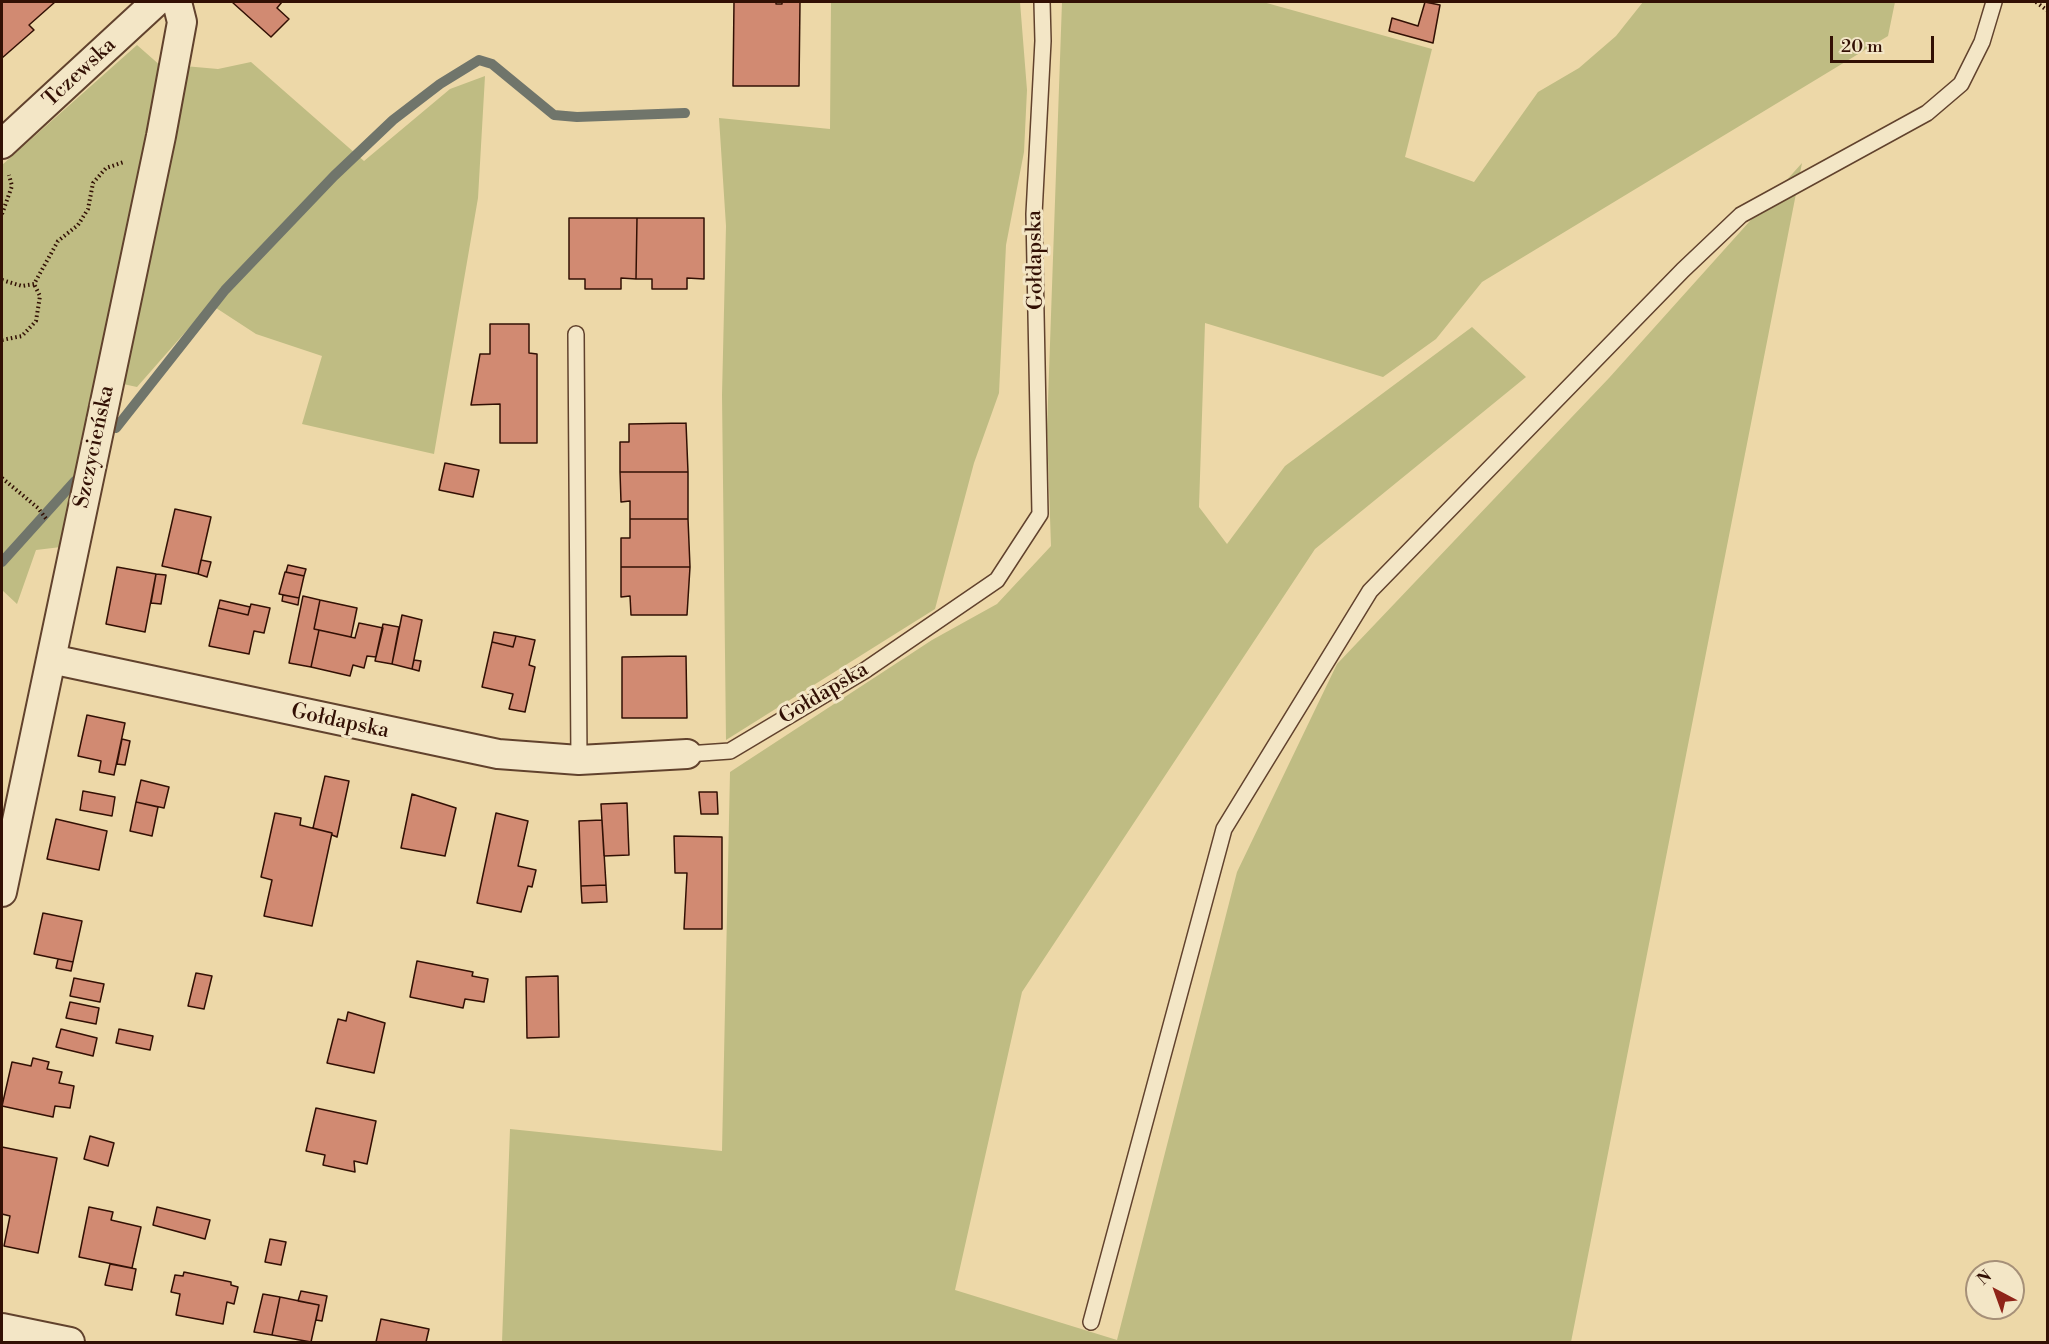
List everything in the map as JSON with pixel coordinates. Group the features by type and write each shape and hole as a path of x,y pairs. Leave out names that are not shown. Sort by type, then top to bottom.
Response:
{"street":[{"name":"Tczewska","path":"4,155 156,2"},
{"name":"Szczycieńska","path":"2,892 154,165 182,22 177,2"},
{"name":"Gołdapska","path":"51,659 498,754 579,760 687,754"},
{"path":"2,1328 70,1342"}],"lane":[{"name":"Gołdapska","path":"687,754 730,751 864,670 912,638 997,580 1040,514 1034,214 1043,41 1042,2"},
{"path":"1091,1322 1224,829 1370,591 1675,278 1741,215 1927,113 1961,84 1982,42 1994,2"},
{"path":"576,334 579,760"}],"path":[{"path":"2036,2 2048,10"},
{"path":"2,214 12,186 4,155"},
{"path":"34,284 57,241 78,225 88,209 93,183 106,168 125,162 154,165"},
{"path":"2,280 22,286 34,284"},
{"path":"2,340 22,336 36,321 40,296 34,284"},
{"path":"2,478 38,508 49,522"}],"shaded area":[{"path":"831,2 1020,2 1027,90 1024,152 1006,245 999,393 974,463 935,609 726,740 722,395 726,226 719,118 830,129"},
{"path":"1062,2 1263,2 1432,49 1405,157 1474,182 1538,92 1579,68 1616,36 1643,2 1895,2 1888,36 1482,282 1436,339 1383,377 1205,323 1199,507 1227,544 1285,466 1472,327 1526,377 1315,549 1022,992 955,1290 1117,1340 1237,872 1337,664 1609,378 1802,163 1571,1342 502,1342 510,1129 722,1151 730,772 932,640 997,604 1051,546 1047,429"},
{"path":"137,45 162,67 61,547 36,550 17,604 2,590 2,165"},
{"path":"251,62 364,161 450,89 485,76 478,198 434,454 302,424 322,356 256,334 210,304 137,387 123,384 184,66 218,69"}],"building":[{"path":"2,2 55,2 29,25 34,30 2,58"},
{"path":"232,2 282,2 277,8 289,19 271,37"},
{"path":"734,2 782,4 782,2 800,2 799,86 733,86"},
{"path":"1425,2 1440,5 1433,43 1389,31 1392,18 1418,26"},
{"path":"569,218 637,218 636,279 621,278 621,289 585,289 585,279 569,279"},
{"path":"637,218 704,218 704,279 687,278 687,289 652,289 652,279 636,279"},
{"path":"490,324 529,324 529,353 537,354 537,443 500,443 500,404 471,405 480,354 490,354"},
{"path":"686,423 688,472 620,472 620,442 629,442 629,424"},
{"path":"445,463 479,470 473,497 439,490"},
{"path":"620,472 688,472 688,519 630,519 630,501 621,502"},
{"path":"175,509 211,517 198,574 162,566"},
{"path":"630,519 688,519 690,567 621,567 621,538 630,538"},
{"path":"201,560 211,562 207,577 198,574"},
{"path":"288,565 306,569 304,576 286,572"},
{"path":"117,567 156,574 145,632 106,624"},
{"path":"621,567 690,567 687,615 631,615 630,596 621,597"},
{"path":"285,572 304,576 299,598 279,594"},
{"path":"156,574 166,575 161,604 151,603"},
{"path":"283,595 299,598 298,605 282,601"},
{"path":"303,596 320,600 314,629 319,630 311,667 289,663"},
{"path":"220,600 250,607 248,615 218,608"},
{"path":"320,600 357,608 351,637 314,629"},
{"path":"251,604 270,608 264,633 254,631 249,654 209,646 218,608 248,615"},
{"path":"402,615 422,620 412,669 392,664"},
{"path":"359,623 383,628 376,657 367,656 364,668 353,665 350,676 311,667 319,630 355,638"},
{"path":"383,624 399,627 392,664 375,661"},
{"path":"494,632 516,636 513,647 492,642"},
{"path":"516,636 535,640 529,665 535,667 525,712 509,709 513,694 482,687 492,642 513,647"},
{"path":"686,656 687,718 622,718 622,657"},
{"path":"414,660 421,661 419,671 412,669"},
{"path":"87,715 125,723 114,775 99,772 101,761 78,756"},
{"path":"122,739 130,741 125,765 117,764"},
{"path":"325,776 349,781 337,837 332,833 313,828"},
{"path":"141,780 169,787 164,808 136,802"},
{"path":"83,791 115,797 112,816 80,810"},
{"path":"699,792 717,792 718,814 701,814"},
{"path":"412,794 456,808 445,856 401,848"},
{"path":"136,802 158,807 152,836 130,831"},
{"path":"627,803 629,855 604,856 601,804"},
{"path":"275,813 301,818 300,825 332,833 312,926 264,916 272,880 261,877"},
{"path":"496,813 528,821 518,866 536,870 532,887 528,886 521,912 477,903"},
{"path":"56,819 107,831 99,870 47,859"},
{"path":"602,820 606,885 581,886 579,821"},
{"path":"674,836 722,837 722,929 684,929 687,873 675,873"},
{"path":"606,885 607,902 582,903 581,886"},
{"path":"43,913 82,921 73,962 34,954"},
{"path":"58,959 73,962 71,971 56,968"},
{"path":"417,961 473,972 472,976 488,979 484,1002 465,999 463,1008 410,997"},
{"path":"196,973 212,976 204,1009 188,1006"},
{"path":"558,976 559,1037 527,1038 526,977"},
{"path":"74,978 104,984 100,1002 70,996"},
{"path":"70,1002 99,1008 96,1024 66,1018"},
{"path":"348,1012 385,1023 374,1073 327,1063 338,1019 346,1021"},
{"path":"61,1029 97,1038 93,1056 56,1047"},
{"path":"119,1029 153,1036 150,1050 116,1043"},
{"path":"33,1058 49,1062 47,1069 62,1072 59,1083 74,1086 70,1108 55,1106 53,1117 2,1106 12,1062 31,1066"},
{"path":"316,1108 376,1121 367,1164 354,1161 355,1172 323,1165 325,1155 306,1151"},
{"path":"90,1136 114,1143 108,1166 84,1159"},
{"path":"2,1147 57,1158 38,1253 4,1246 10,1216 2,1214"},
{"path":"89,1207 113,1212 111,1220 141,1227 132,1268 79,1257"},
{"path":"157,1207 210,1220 205,1239 153,1225"},
{"path":"270,1239 286,1242 281,1265 265,1262"},
{"path":"110,1264 136,1269 132,1290 105,1285"},
{"path":"184,1272 231,1282 231,1285 238,1287 234,1304 227,1302 223,1324 176,1315 180,1294 171,1292 175,1275 183,1276"},
{"path":"301,1291 327,1296 322,1321 316,1320 319,1305 298,1301"},
{"path":"263,1294 280,1297 272,1335 254,1332"},
{"path":"280,1297 319,1305 311,1342 272,1335"},
{"path":"381,1319 429,1329 426,1342 376,1342"}],"waterway":[{"path":"116,428 225,290 334,176 393,120 440,84 479,60 492,64 554,115 577,117 685,113"},
{"path":"2,562 75,481"}]}
